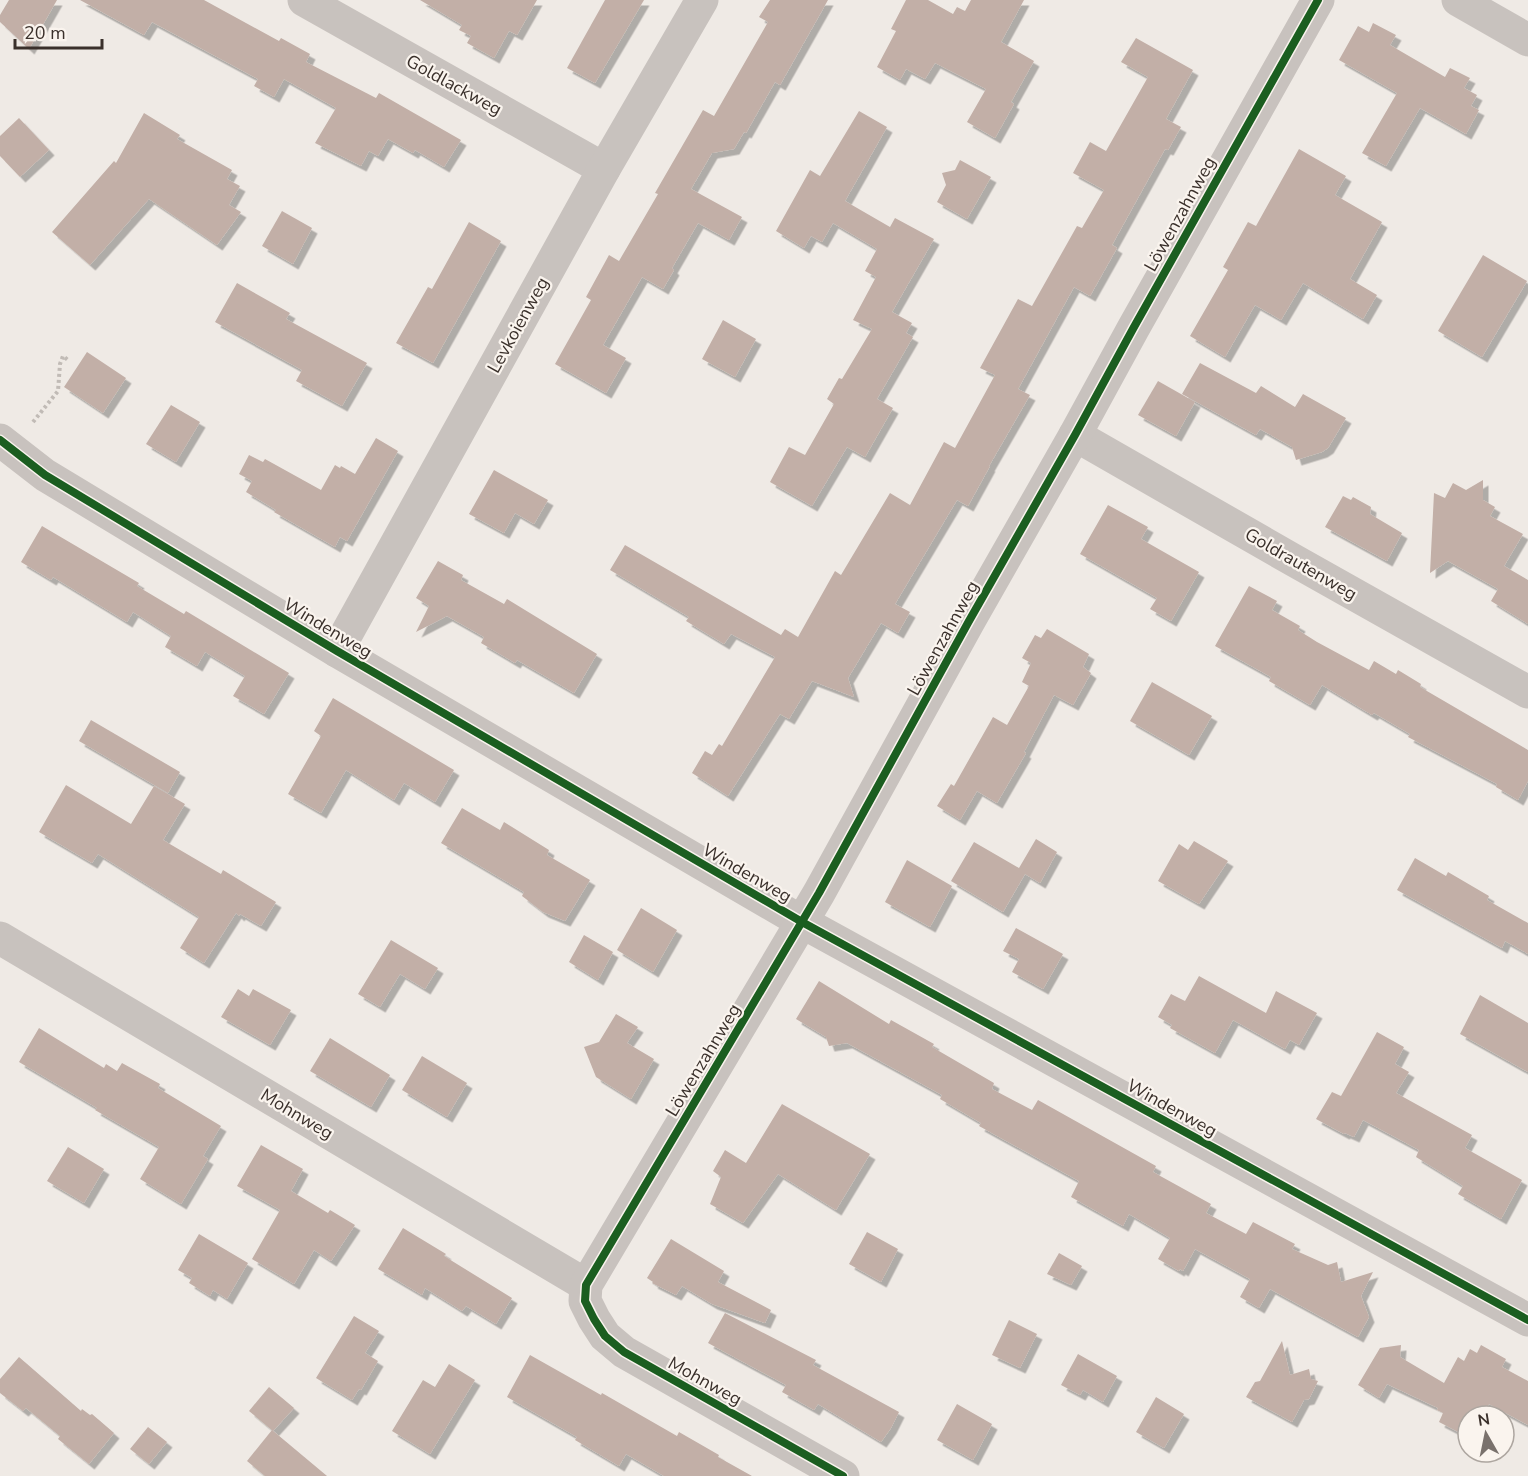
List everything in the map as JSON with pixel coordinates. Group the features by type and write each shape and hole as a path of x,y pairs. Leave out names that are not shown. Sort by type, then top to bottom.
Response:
{"street":[{"name":"Goldlackweg","path":"304,0 604,169"},
{"name":"Levkoienweg","path":"338,651 604,169 702,0"},
{"name":"Löwenzahnweg","path":"586,1285 802,922 1318,0"},
{"path":"1458,0 1528,40"},
{"name":"Goldrautenweg","path":"1075,435 1528,692"},
{"name":"Windenweg","path":"0,440 45,475 338,651 802,922 1528,1320"},
{"name":"Mohnweg","path":"0,938 586,1285 585,1301 594,1319 605,1336 624,1352 843,1476"}],"path":[{"path":"33,422 58,391 60,364 63,356 69,361"}],"building":[{"path":"9,0 57,0 29,49 0,22 0,15"},
{"path":"80,0 204,0 279,41 281,38 310,54 306,62 376,98 379,93 461,140 444,167 415,150 413,153 388,139 378,156 369,151 361,166 315,143 336,108 284,79 274,97 254,86 258,79 152,22 144,35"},
{"path":"420,0 537,0 517,35 509,31 494,58 467,43 471,36 459,30 462,25"},
{"path":"605,0 644,0 595,83 567,68"},
{"path":"770,0 828,0 780,85 775,82 746,133 744,132 734,149 712,153 691,189 742,217 729,240 698,223 672,268 674,270 663,289 642,277 603,345 626,358 606,393 555,364 591,300 586,297 609,255 619,261 703,110 714,116 768,22 759,17"},
{"path":"906,0 928,0 953,14 957,7 965,11 971,0 1024,0 1001,42 1034,61 1011,102 1014,104 995,138 967,122 986,89 935,63 925,79 906,69 900,80 877,67 896,31 891,29"},
{"path":"1373,23 1396,35 1390,45 1445,77 1450,68 1470,78 1464,88 1477,95 1471,106 1479,110 1466,134 1420,108 1386,166 1362,153 1397,93 1339,60 1358,26 1369,32"},
{"path":"1136,38 1193,70 1166,119 1181,127 1168,150 1165,149 1112,245 1117,248 1090,296 1074,287 1018,389 1030,395 968,506 957,500 895,604 910,612 898,633 881,623 848,678 854,697 812,681 789,719 780,714 728,796 692,773 705,751 712,755 719,744 722,746 775,657 731,634 724,644 686,621 689,617 610,570 625,545 781,635 785,629 798,637 835,571 841,575 890,493 910,505 944,442 955,448 995,375 980,368 1018,299 1032,306 1077,226 1082,228 1104,190 1073,173 1090,142 1106,151 1148,77 1121,62"},
{"path":"859,111 887,127 845,201 890,227 895,218 934,239 892,312 912,323 906,333 913,337 877,399 893,408 865,457 847,447 812,506 770,482 789,447 805,455 834,404 827,399 839,378 842,379 872,329 853,320 876,277 865,271 877,249 833,223 822,242 811,236 804,248 776,231 810,170 820,176"},
{"path":"144,113 180,135 177,139 232,170 227,179 240,186 229,205 241,212 217,245 149,199 90,265 52,232 114,161 116,163"},
{"path":"19,118 49,150 20,177 0,156 0,136"},
{"path":"1299,149 1346,176 1335,195 1382,222 1350,279 1377,295 1363,319 1303,283 1281,320 1255,305 1225,357 1190,336 1228,270 1223,267 1248,222 1256,226"},
{"path":"960,160 991,177 967,219 937,202 946,185 942,173 955,170"},
{"path":"282,211 312,228 293,264 262,246"},
{"path":"469,222 501,241 433,363 396,343 428,287 432,289"},
{"path":"1483,255 1527,281 1482,357 1438,331"},
{"path":"237,283 290,313 286,319 367,363 342,406 296,381 302,370 215,322"},
{"path":"723,320 756,339 735,377 702,359"},
{"path":"87,352 126,378 103,413 64,387"},
{"path":"1200,363 1256,393 1261,386 1295,407 1303,394 1346,418 1328,448 1296,460 1292,447 1260,429 1256,435 1182,394"},
{"path":"1158,381 1195,402 1176,436 1138,415"},
{"path":"171,405 200,422 176,462 146,444"},
{"path":"376,438 398,451 347,541 340,537 335,547 274,512 276,510 246,492 252,481 239,474 249,455 263,462 265,459 321,490 335,465 355,474"},
{"path":"494,470 548,500 534,524 515,513 504,533 469,514"},
{"path":"1483,480 1483,500 1495,507 1490,516 1523,534 1504,566 1528,580 1528,624 1491,601 1498,589 1448,561 1430,573 1434,493 1445,498 1453,483 1466,490"},
{"path":"1343,496 1351,500 1353,497 1371,507 1370,514 1402,533 1387,561 1325,527"},
{"path":"1108,505 1148,527 1141,539 1199,572 1171,621 1150,609 1157,598 1080,554"},
{"path":"42,526 139,583 137,586 184,614 186,611 289,673 264,714 233,696 245,676 205,652 197,666 165,647 171,636 133,612 127,622 53,577 51,580 21,562"},
{"path":"438,561 463,575 461,580 504,604 507,599 597,654 574,693 517,660 515,663 481,643 484,637 447,616 416,632 429,606 416,598"},
{"path":"1249,586 1277,601 1272,610 1300,626 1298,630 1317,642 1369,670 1374,661 1396,674 1398,670 1421,684 1420,687 1528,750 1528,781 1518,800 1496,787 1497,784 1408,737 1410,734 1374,713 1372,715 1322,685 1310,705 1269,681 1271,677 1215,646"},
{"path":"1047,629 1089,654 1083,667 1091,673 1073,705 1054,695 1024,752 1026,753 997,803 977,791 960,820 937,806 951,784 954,786 993,717 1007,725 1029,686 1022,682 1031,663 1022,658 1035,635 1041,638"},
{"path":"1152,682 1212,716 1189,755 1130,721"},
{"path":"333,698 454,770 435,802 404,783 394,800 346,770 321,813 288,794 321,736 314,731"},
{"path":"91,720 180,772 168,793 79,741"},
{"path":"66,785 131,824 154,786 185,804 163,840 221,874 223,870 276,902 261,926 236,913 204,963 180,948 199,917 98,854 92,863 39,832"},
{"path":"462,808 500,830 504,822 549,850 547,855 590,880 565,921 543,912 522,896 524,892 441,843"},
{"path":"1036,839 1057,852 1040,883 1025,874 1003,912 951,881 974,842 1019,868"},
{"path":"1194,841 1228,861 1199,904 1158,881 1179,844 1188,850"},
{"path":"1415,858 1446,876 1448,872 1489,896 1487,900 1528,923 1528,954 1505,941 1502,948 1397,890"},
{"path":"907,860 952,886 930,927 885,902"},
{"path":"641,908 677,930 653,972 617,950"},
{"path":"1016,928 1063,954 1043,989 1012,972 1019,959 1003,951"},
{"path":"584,935 613,952 598,980 569,962"},
{"path":"391,940 438,968 425,989 400,974 380,1007 358,994"},
{"path":"1199,976 1266,1013 1276,991 1317,1013 1299,1045 1290,1040 1285,1049 1233,1020 1215,1053 1170,1028 1172,1025 1158,1017 1171,994 1185,1001"},
{"path":"819,981 889,1024 891,1020 934,1044 932,1047 994,1083 992,1089 1032,1110 1038,1100 1156,1166 1153,1172 1211,1204 1206,1213 1246,1234 1253,1222 1295,1244 1292,1249 1328,1265 1337,1262 1341,1282 1373,1272 1361,1296 1369,1317 1358,1337 1270,1289 1259,1308 1240,1297 1250,1279 1195,1249 1183,1271 1180,1269 1179,1271 1158,1259 1170,1238 1129,1214 1123,1226 1071,1197 1079,1181 979,1126 981,1123 940,1099 942,1095 847,1043 829,1046 826,1037 796,1019"},
{"path":"238,989 249,996 253,989 291,1010 270,1045 221,1017"},
{"path":"1480,995 1528,1023 1528,1072 1460,1034"},
{"path":"616,1014 638,1027 627,1043 654,1059 631,1099 596,1077 584,1047 599,1042"},
{"path":"39,1028 104,1068 106,1064 117,1071 122,1063 160,1084 158,1088 221,1126 203,1156 208,1159 181,1204 140,1179 159,1147 19,1062"},
{"path":"1377,1032 1404,1047 1395,1064 1409,1072 1396,1093 1472,1135 1465,1148 1522,1180 1501,1219 1458,1194 1463,1186 1416,1157 1419,1150 1363,1120 1354,1137 1316,1119 1332,1092 1341,1096"},
{"path":"330,1038 390,1075 371,1107 310,1071"},
{"path":"422,1056 467,1083 447,1117 402,1090"},
{"path":"782,1104 870,1154 836,1210 778,1174 743,1223 710,1204 721,1177 713,1171 725,1150 746,1163"},
{"path":"261,1145 303,1169 291,1191 328,1213 330,1210 355,1225 331,1261 314,1250 294,1284 252,1259 280,1210 237,1186"},
{"path":"68,1147 104,1169 84,1203 47,1181"},
{"path":"403,1228 512,1298 496,1324 466,1306 462,1311 425,1288 422,1295 378,1269"},
{"path":"867,1232 898,1249 881,1282 849,1264"},
{"path":"199,1234 248,1263 227,1299 213,1290 210,1296 189,1283 192,1278 178,1270"},
{"path":"671,1239 724,1271 718,1282 771,1310 765,1323 712,1304 682,1286 676,1295 652,1283 647,1278"},
{"path":"1059,1253 1082,1266 1071,1285 1047,1274"},
{"path":"725,1313 816,1360 813,1365 899,1412 881,1442 818,1404 814,1410 782,1392 786,1385 708,1343"},
{"path":"354,1316 379,1331 365,1353 378,1361 361,1390 359,1389 352,1400 316,1378"},
{"path":"1009,1320 1037,1334 1020,1368 992,1355"},
{"path":"1282,1341 1290,1375 1309,1369 1311,1379 1318,1381 1309,1399 1304,1400 1292,1422 1246,1397 1255,1382 1260,1381"},
{"path":"1401,1345 1400,1357 1444,1383 1458,1357 1464,1361 1470,1349 1477,1353 1481,1345 1506,1359 1502,1367 1528,1381 1528,1425 1516,1419 1516,1404 1456,1404 1456,1431 1439,1422 1443,1413 1437,1410 1438,1408 1387,1384 1379,1398 1358,1385 1380,1348"},
{"path":"1078,1354 1117,1376 1103,1402 1083,1390 1080,1395 1061,1385"},
{"path":"530,1355 677,1436 679,1432 752,1476 664,1476 626,1454 619,1466 575,1440 577,1437 507,1397"},
{"path":"19,1357 81,1411 82,1409 92,1414 114,1433 89,1464 58,1439 60,1436 26,1408 23,1411 0,1393 0,1379"},
{"path":"449,1364 475,1380 430,1454 392,1431 423,1380 435,1387"},
{"path":"269,1387 294,1408 273,1431 249,1411"},
{"path":"1156,1397 1184,1414 1164,1448 1136,1432"},
{"path":"957,1404 992,1424 973,1460 937,1440"},
{"path":"148,1427 167,1442 149,1464 130,1449"},
{"path":"272,1430 327,1476 265,1476 247,1461"}],"cycle path":[{"path":"843,1476 624,1352 605,1336 594,1319 585,1301 586,1285 819,893 1318,0"},
{"path":"0,440 45,475 337,651 802,922 1528,1320"}]}
